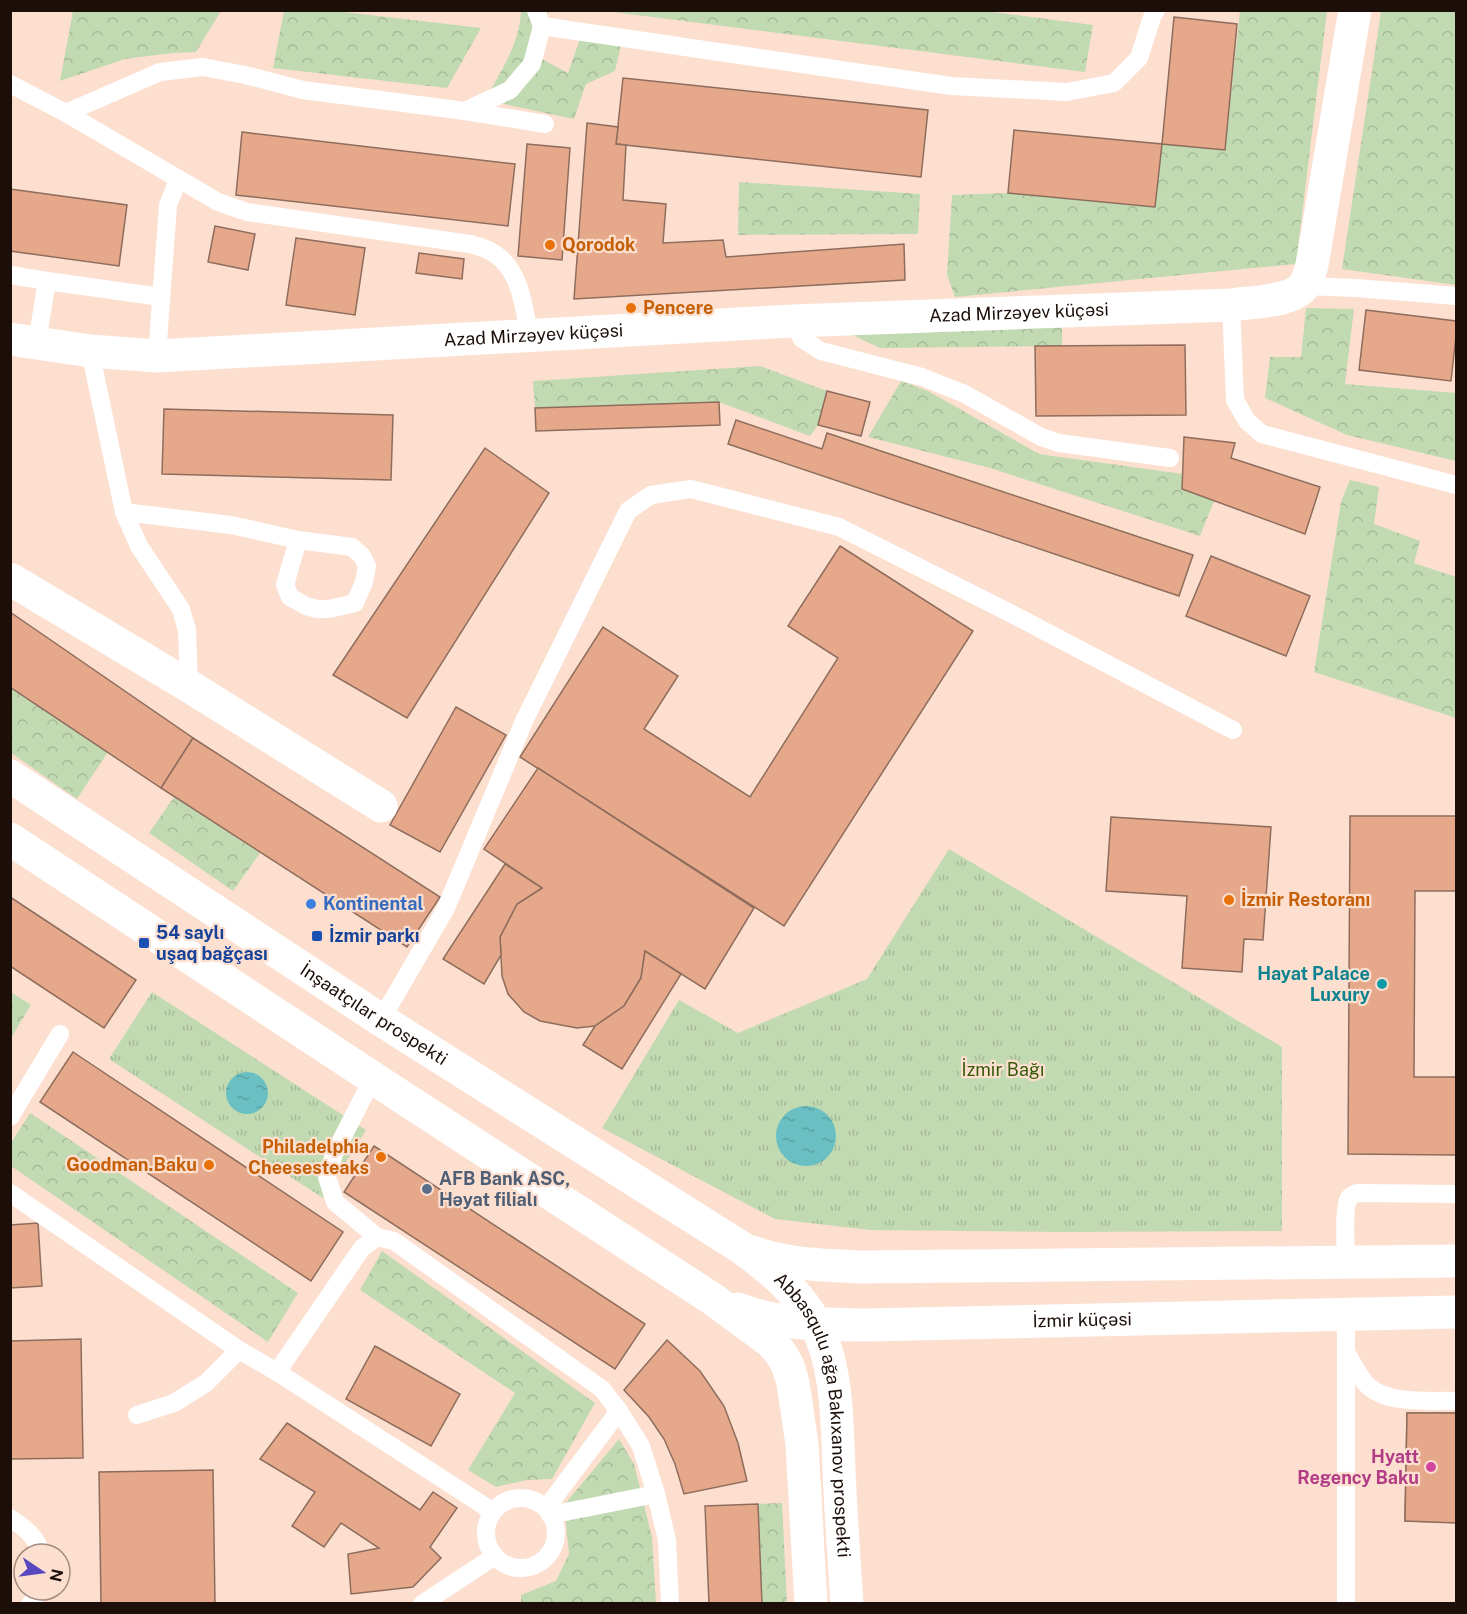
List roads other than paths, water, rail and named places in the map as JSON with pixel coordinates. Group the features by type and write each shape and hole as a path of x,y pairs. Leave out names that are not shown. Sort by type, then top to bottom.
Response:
{"main road":[{"path":"1304,286 1312,265 1355,10"},
{"name":"Azad Mirzəyev küçəsi","path":"24,341 90,351 157,356 793,321 1231,305 1280,299 1295,293 1304,286"},
{"path":"10,579 189,686 381,806"},
{"name":"İnşaatçılar prospekti","path":"10,776 381,1020 742,1248"},
{"path":"10,839 714,1300"},
{"path":"742,1248 793,1263 862,1267 1456,1261"},
{"name":"Abbasqulu ağa Bakıxanov prospekti","path":"742,1248 762,1263 797,1296 815,1324 825,1350 832,1378 838,1441 846,1604"},
{"path":"1346,1262 1346,1315"},
{"name":"Abbasqulu ağa Bakıxanov prospekti","path":"714,1300 771,1342 788,1366 793,1383 802,1444 811,1604"},
{"name":"İzmir küçəsi","path":"714,1300 751,1314 776,1320 815,1324 1456,1312"},
{"path":"832,1378 836,1358 850,1335 862,1329 883,1324"}],"lane":[{"path":"465,111 510,90 532,64 539,18 951,86 1067,92 1114,83 1139,57 1156,10"},
{"path":"66,113 160,72 203,67 303,90 545,124"},
{"path":"10,84 66,113 218,202 247,212 470,244 489,250 503,261 515,278 522,294 529,336"},
{"path":"157,356 168,205 178,180"},
{"path":"10,275 161,297"},
{"path":"24,341 47,281"},
{"path":"1304,286 1456,296"},
{"path":"1231,305 1235,400 1247,421 1262,434 1456,485"},
{"path":"793,321 802,339 821,351 933,381 965,394 1041,437 1059,443 1170,458"},
{"path":"90,351 124,512 139,546 180,609 187,630 189,686"},
{"path":"381,1020 446,908 525,719 628,511 651,495 691,489 839,527 1010,613 1233,730"},
{"path":"124,512 231,525 298,540 352,547 362,556 367,566 364,582 355,603 329,609 317,609 290,597 285,585 298,540"},
{"path":"10,1117 60,1035"},
{"path":"373,1078 334,1154 327,1178 335,1202 377,1237 394,1242 602,1389 641,1446 668,1540 670,1604"},
{"path":"10,1193 239,1350 277,1372 492,1511"},
{"path":"1346,1262 1346,1212 1347,1200 1351,1195 1357,1193 1456,1194"},
{"path":"277,1372 362,1248 377,1237"},
{"path":"1346,1315 1346,1604"},
{"path":"137,1414 174,1403 206,1383 239,1350"},
{"path":"1347,1354 1367,1385 1376,1391 1400,1399 1456,1401"},
{"path":"548,1511 619,1411"},
{"path":"548,1511 656,1494"},
{"path":"529,1497 548,1511 556,1526 554,1546 542,1562 522,1569 502,1564 489,1550 484,1530 492,1511 509,1499 529,1497"},
{"path":"10,1518 27,1528 35,1542"},
{"path":"422,1604 495,1556"}],"water":[{"path":"247,1072 262,1078 268,1093 262,1108 247,1114 232,1108 226,1093 232,1078"},
{"path":"800,1106 812,1106 823,1111 831,1119 836,1136 834,1148 823,1161 812,1166 800,1166 789,1161 781,1153 776,1142 776,1130 781,1119 789,1111"}],"place":[{"name":"Qorodok","path":"550,245"},
{"name":"Pencere","path":"631,308"},
{"name":"İzmir Restoranı","path":"1229,900"},
{"name":"Kontinental","path":"311,904"},
{"name":"İzmir parkı","path":"317,936"},
{"name":"54 saylı uşaq bağçası","path":"144,943"},
{"name":"Hayat Palace Luxury","path":"1382,984"},
{"name":"Philadelphia Cheesesteaks","path":"381,1157"},
{"name":"Goodman.Baku","path":"209,1165"},
{"name":"AFB Bank ASC, Həyat filialı","path":"427,1189"},
{"name":"Hyatt Regency Baku","path":"1431,1467"}],"park label":[{"name":"İzmir Bağı","path":"1003,1070"}]}
